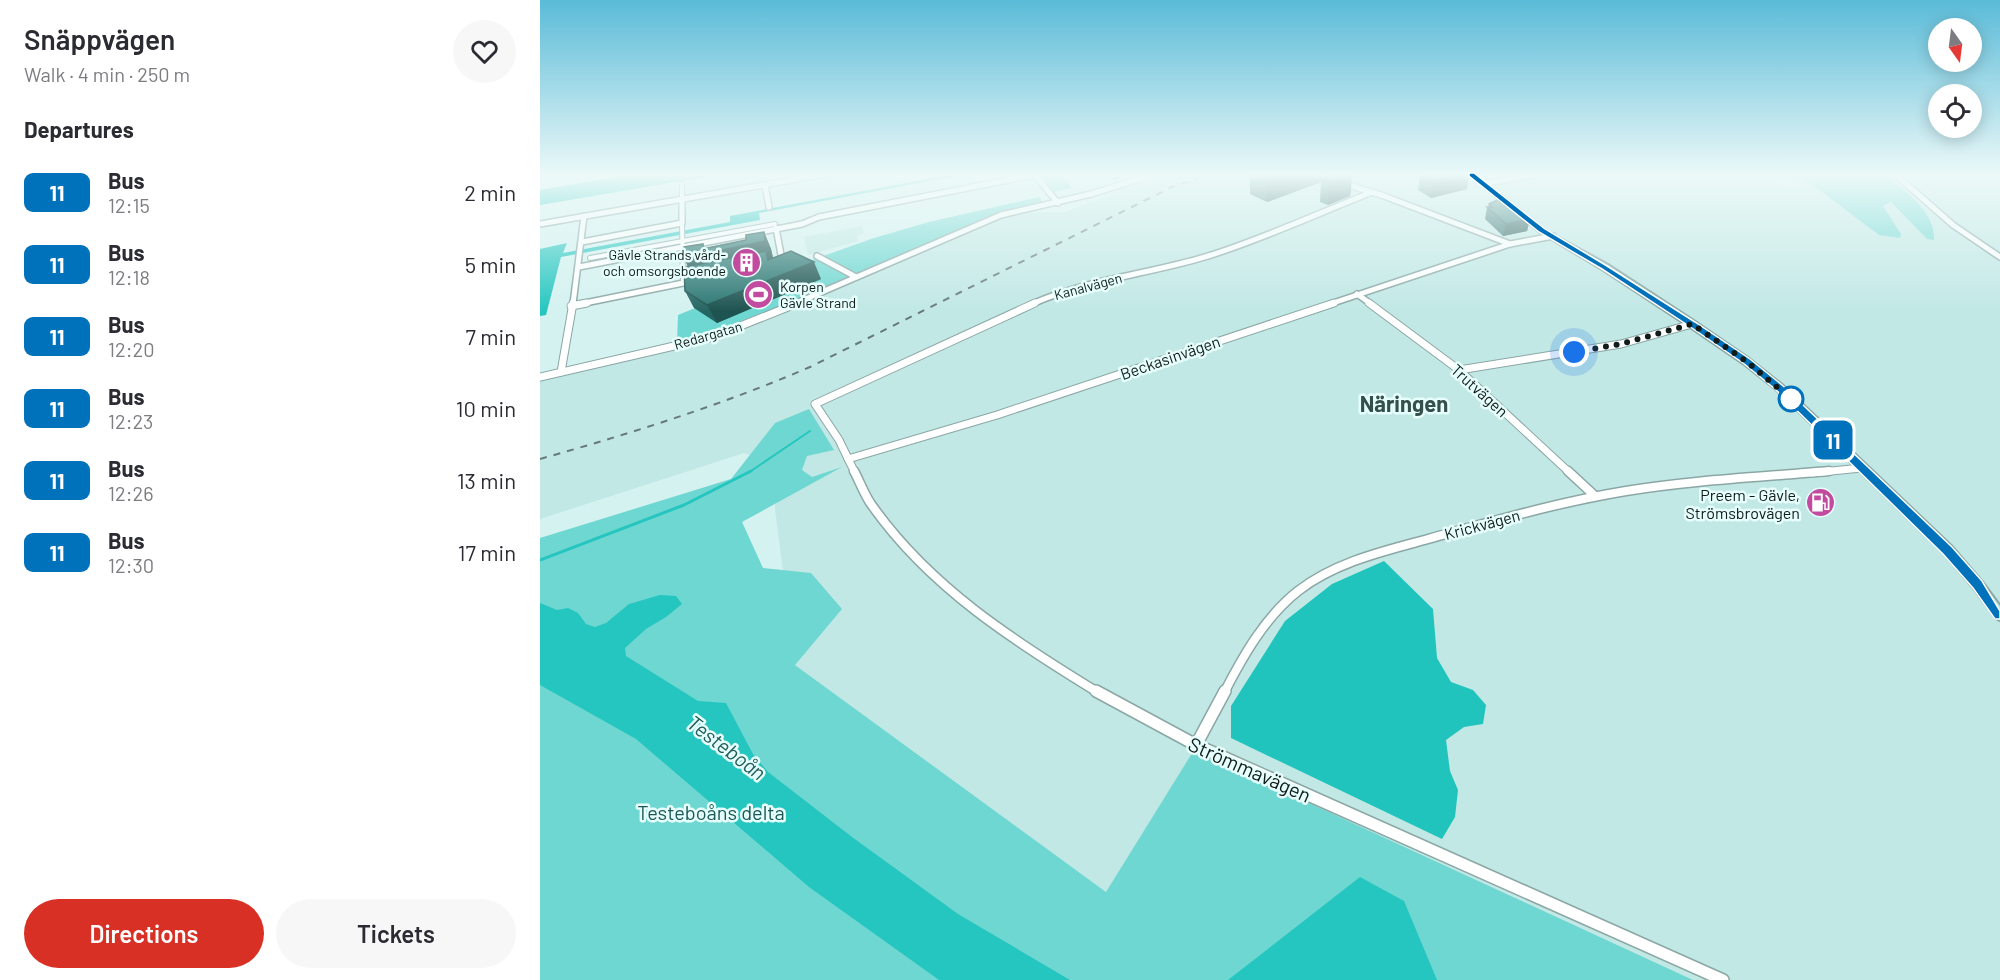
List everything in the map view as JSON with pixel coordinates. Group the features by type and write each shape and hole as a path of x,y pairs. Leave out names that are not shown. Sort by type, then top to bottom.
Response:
{"main road":[{"path":"1529,220 1542,231 1692,324 1779,387 1948,550 2000,615"}],"street":[{"path":"540,224 563,220"},
{"path":"561,372 582,248 584,220"},
{"path":"682,220 683,283"},
{"path":"579,267 775,226 802,224 812,220"},
{"name":"Redargatan","path":"540,377 713,337 990,220"},
{"name":"Kanalvägen","path":"848,459 839,440 815,404 1052,295 1208,256 1303,220"},
{"path":"1446,220 1509,244"},
{"path":"1947,220 2000,257"},
{"path":"582,248 682,223"},
{"path":"775,226 782,260 775,264"},
{"name":"Beckasinvägen","path":"848,459 997,415 1509,244 1553,236"},
{"path":"590,258 683,244"},
{"path":"817,256 856,277"},
{"path":"571,306 706,278"},
{"name":"Trutvägen","path":"1357,294 1459,370 1595,496"},
{"path":"1459,370 1621,344 1692,324"},
{"name":"Strömmavägen","path":"848,459 870,503 915,556 957,598 1040,657 1112,701 1196,746 1723,980"},
{"name":"Krickvägen","path":"1196,746 1260,631 1297,591 1313,581 1392,549 1487,522 1595,496 1734,477 1861,468"}],"shaded area":[{"name":"Näringen","path":"999,220 1883,220 1899,238 1901,235 1892,220 2000,220 2000,980 1684,980 1106,892 795,665 775,509 776,465 744,453 540,519 540,381 732,335 986,223"},
{"path":"862,226 864,233 857,236 858,241 808,255 804,237"},
{"path":"1384,561 1433,609 1437,658 1451,682 1473,690 1486,705 1483,724 1464,727 1446,740 1450,771 1458,790 1455,817 1442,839 1231,738 1231,706 1285,621 1332,584"}],"green space":[{"path":"939,220 987,220 778,307 712,332 677,342 678,315 812,260"},
{"path":"1859,220 1892,220 1901,234 1900,238 1879,235"},
{"path":"1908,220 1930,220 1934,240 1927,239"},
{"name":"Testeboåns delta","path":"809,409 834,450 807,456 802,470 812,477 842,467 742,522 763,568 811,573 842,609 795,665 1106,892 1194,750 1693,980 540,980 540,538 731,479 775,423"}],"water":[{"path":"730,220 760,220 561,257 546,315 540,316 540,249 567,243 563,253 730,222"},
{"name":"Testeboån","path":"660,595 676,596 682,604 646,629 625,648 626,656 698,701 726,703 753,754 768,772 958,914 1070,980 939,980 809,887 636,739 540,685 540,603 557,610 568,608 578,613 586,624 595,627 606,623 629,604"},
{"path":"1360,877 1404,901 1437,980 1228,980"}],"building":[{"path":"1501,220 1526,220 1506,224"},
{"path":"764,232 765,241 684,258 684,247 703,244 703,249 746,240 746,235"},
{"path":"766,251 768,260 791,251 814,262 707,305 685,291 684,267"}],"waterway":[{"path":"751,471 810,431"},
{"path":"540,560 684,505 751,471"}],"railway":[{"path":"540,459 676,418 810,367 1106,220"}],"bus line":[{"name":"11","path":"1528,220 1542,231 1605,267 1692,324 1779,387 1948,550 2000,615"}],"place":[{"name":"Gävle Strands vård- och omsorgsboende","path":"747,262"},
{"name":"Korpen Gävle Strand","path":"759,294"},
{"name":"Preem - Gävle, Strömsbrovägen","path":"1821,503"}],"district":[{"name":"Näringen","path":"1404,403"}],"route":[{"path":"1574,352 1621,344 1692,324 1746,361 1791,399"}]}
